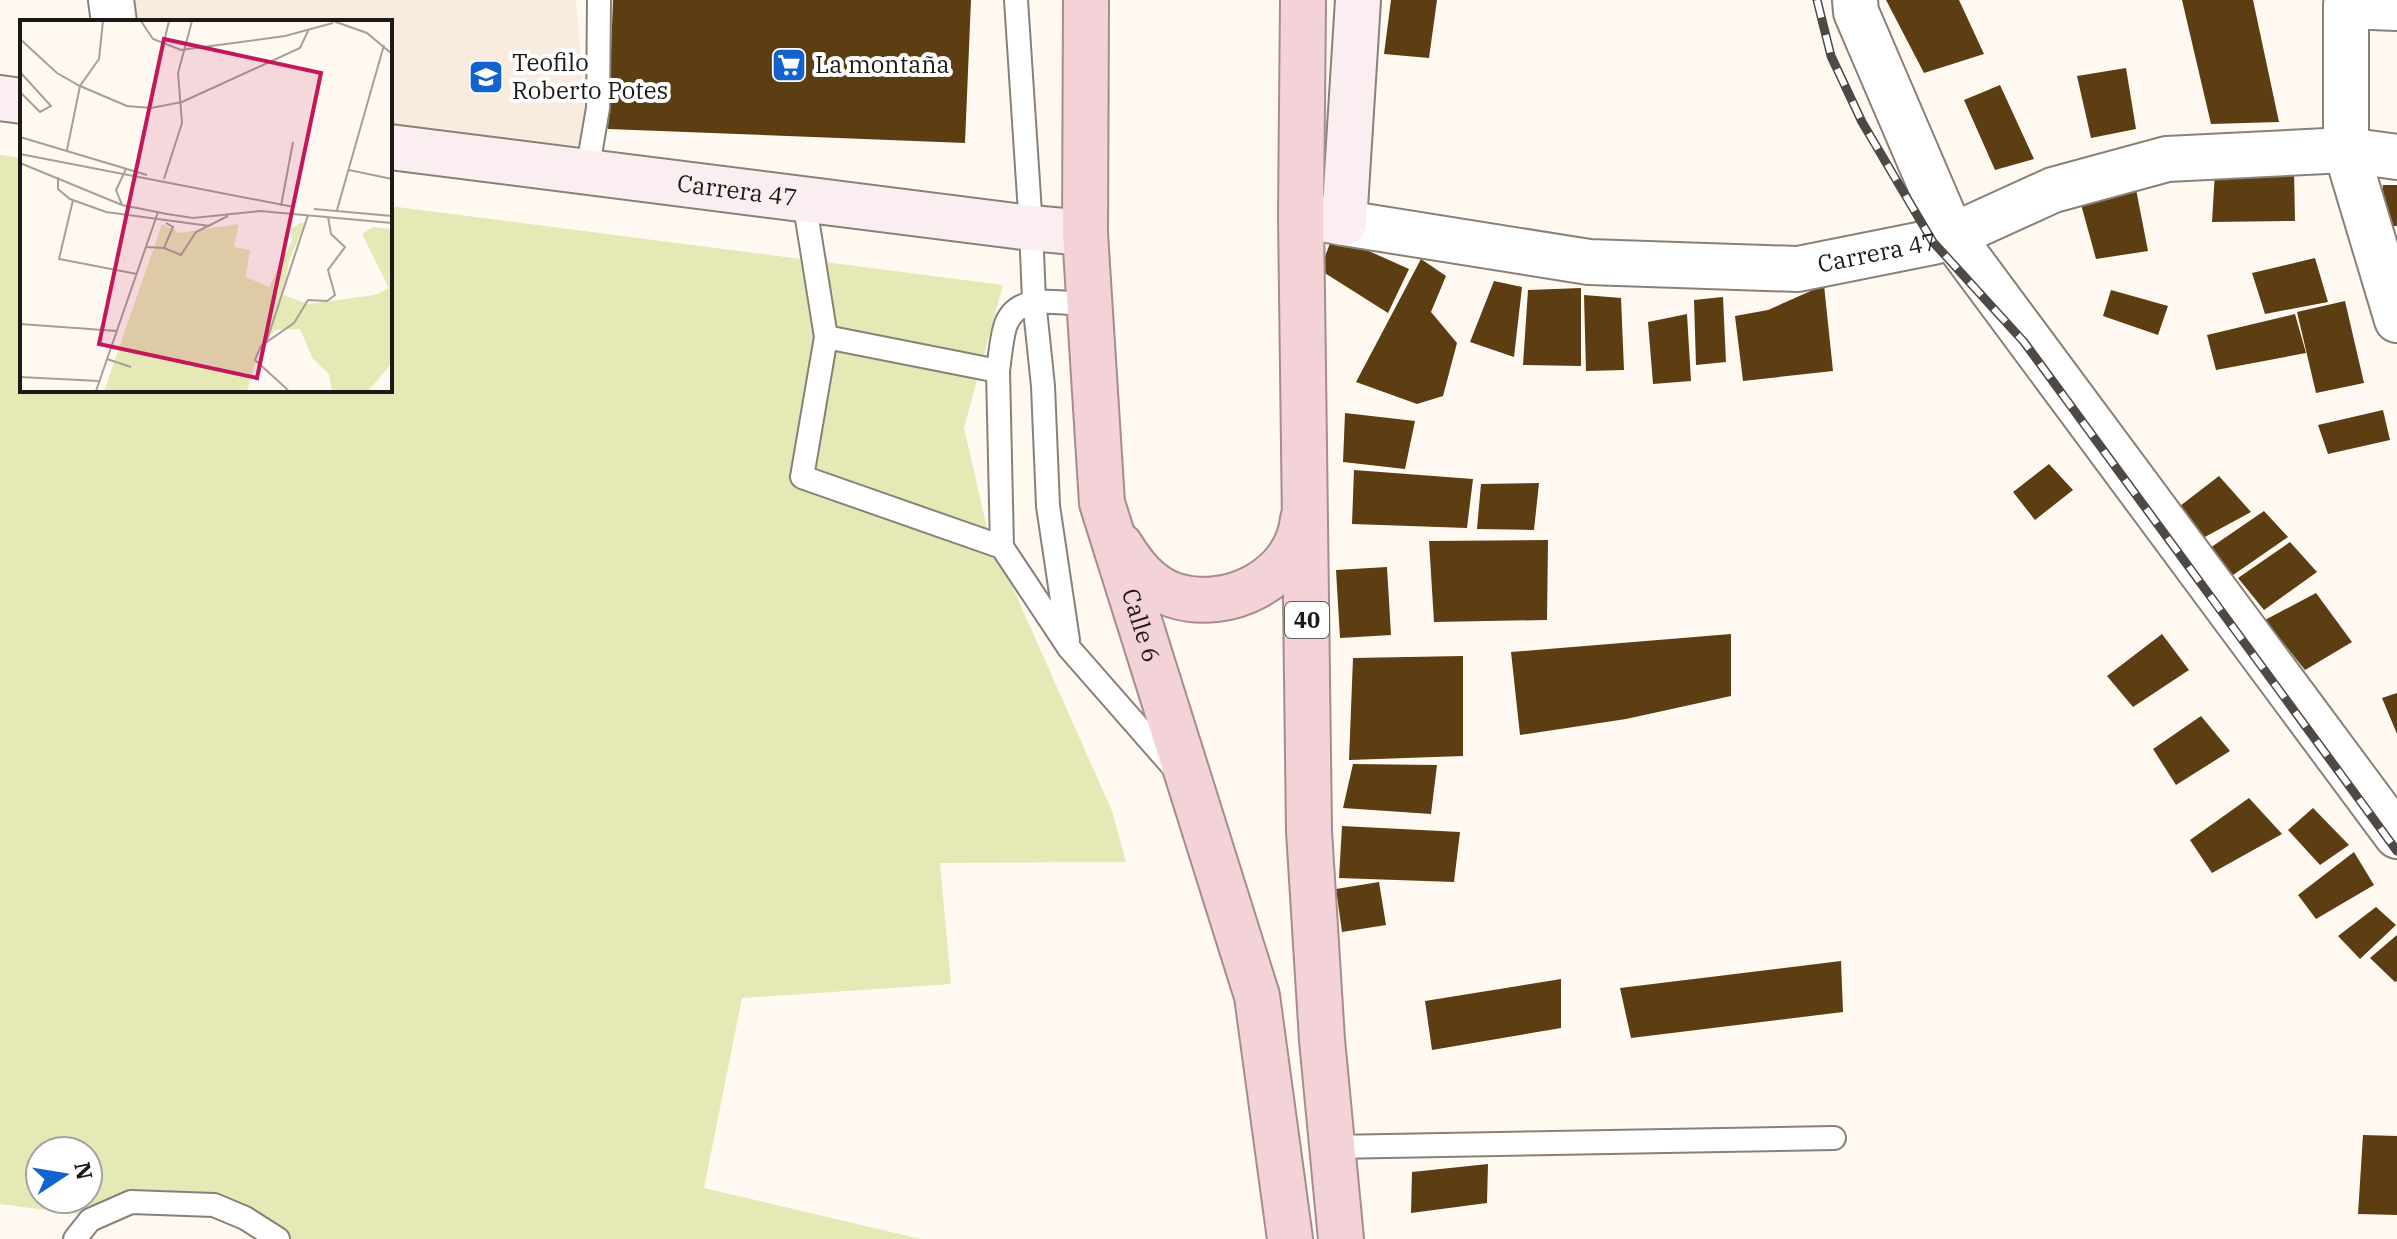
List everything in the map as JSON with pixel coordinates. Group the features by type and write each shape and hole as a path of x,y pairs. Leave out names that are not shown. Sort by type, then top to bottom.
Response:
{"highway":[{"name":"Calle 6","path":"1086,0 1085,233 1102,503 1257,996 1290,1239"},
{"name":"40","path":"1303,0 1301,215 1309,831 1322,1040 1341,1239"},
{"path":"1102,503 1117,541 1138,573 1171,594 1211,601 1250,591 1281,568 1302,533 1306,493"}],"main road":[{"path":"1301,215 1344,223 1358,0"},
{"path":"0,98 20,101"},
{"name":"Carrera 47","path":"392,147 1085,233"}],"street":[{"path":"111,0 114,20"},
{"path":"1855,0 1856,12 1952,236 2397,836"},
{"path":"2397,8 2347,3 2346,150 2397,320"},
{"name":"Carrera 47","path":"1344,223 1589,262 1798,269 1933,242 2053,190 2167,159 2346,150 2397,157"}],"lane":[{"path":"587,172 598,108 599,0"},
{"path":"1016,0 1034,300 1043,386 1048,506 1069,648"},
{"path":"804,200 826,337 802,477 1002,547"},
{"path":"1088,305 1034,300 1016,310 1006,324 998,371 1002,547 1069,648 1193,789"},
{"path":"826,337 998,371"},
{"path":"1332,1147 1834,1138"},
{"path":"75,1239 90,1220 131,1202 214,1205 245,1218 278,1239"}],"shaded area":[{"name":"Teofilo Roberto Potes","path":"132,0 576,0 588,146 392,133 392,20 134,20"}],"green space":[{"path":"0,155 20,158 20,392 392,392 392,206 1003,285 964,428 988,532 1112,811 1126,862 940,863 951,984 742,998 704,1188 921,1239 262,1239 208,1211 104,1213 104,1135 24,1135 24,1207 0,1204"}],"building":[{"name":"La montaña","path":"613,0 971,0 965,143 608,129"},
{"path":"1391,0 1437,0 1429,58 1384,54"},
{"path":"1886,0 1959,0 1984,54 1924,73"},
{"path":"2182,0 2253,0 2279,122 2211,124"},
{"path":"2126,68 2136,129 2091,138 2077,76"},
{"path":"2000,85 2034,159 1995,170 1964,100"},
{"path":"2294,169 2295,221 2212,222 2215,171"},
{"path":"2135,184 2148,251 2096,259 2079,197"},
{"path":"2383,185 2397,185 2397,226 2378,226"},
{"path":"1333,235 1409,269 1388,313 1320,270"},
{"path":"2315,258 2328,302 2265,314 2252,273"},
{"path":"1421,259 1446,276 1431,312 1457,343 1443,396 1417,404 1356,382"},
{"path":"1494,281 1522,287 1514,357 1470,342"},
{"path":"1824,285 1833,371 1743,381 1735,316 1768,310"},
{"path":"1581,288 1581,366 1523,365 1528,290"},
{"path":"2111,290 2168,306 2158,335 2103,316"},
{"path":"1584,295 1621,298 1624,370 1586,371"},
{"path":"1723,297 1726,362 1696,365 1694,300"},
{"path":"2345,301 2364,383 2316,393 2297,312"},
{"path":"1687,314 1691,381 1653,384 1648,322"},
{"path":"2295,314 2306,353 2216,370 2207,335"},
{"path":"2383,410 2390,440 2328,454 2318,425"},
{"path":"1345,413 1415,421 1405,469 1343,462"},
{"path":"2049,464 2073,490 2035,520 2013,492"},
{"path":"1354,470 1473,479 1467,528 1352,524"},
{"path":"2219,476 2251,512 2203,538 2180,506"},
{"path":"1539,483 1534,530 1477,529 1481,484"},
{"path":"2264,511 2288,537 2233,575 2210,548"},
{"path":"1548,540 1547,620 1434,622 1429,541"},
{"path":"2290,542 2317,572 2264,610 2238,578"},
{"path":"1387,567 1391,635 1340,638 1336,570"},
{"path":"2316,593 2352,642 2305,670 2265,620"},
{"path":"1731,634 1731,696 1626,719 1520,735 1511,652"},
{"path":"2162,634 2189,670 2133,707 2107,676"},
{"path":"1463,656 1463,756 1349,760 1353,658"},
{"path":"2397,693 2397,734 2382,698"},
{"path":"2201,716 2230,751 2176,785 2153,749"},
{"path":"1353,764 1437,765 1431,814 1343,808"},
{"path":"2249,798 2282,834 2212,873 2190,840"},
{"path":"2313,808 2349,845 2320,865 2288,830"},
{"path":"1342,826 1460,832 1454,882 1339,878"},
{"path":"2354,852 2374,885 2316,919 2298,895"},
{"path":"1379,882 1386,925 1342,932 1336,889"},
{"path":"2376,907 2396,925 2360,959 2338,936"},
{"path":"2397,935 2397,981 2395,982 2370,958"},
{"path":"1841,961 1843,1012 1631,1038 1620,988"},
{"path":"1561,979 1561,1028 1432,1050 1425,1001"},
{"path":"2363,1135 2397,1136 2397,1215 2358,1214"},
{"path":"1488,1164 1487,1203 1411,1213 1412,1172"}],"railway":[{"path":"1817,0 1831,56 1862,122 1933,242 2024,342 2397,851"}],"place":[{"name":"La montaña","path":"789,65"},
{"name":"Teofilo Roberto Potes","path":"486,77"}]}
